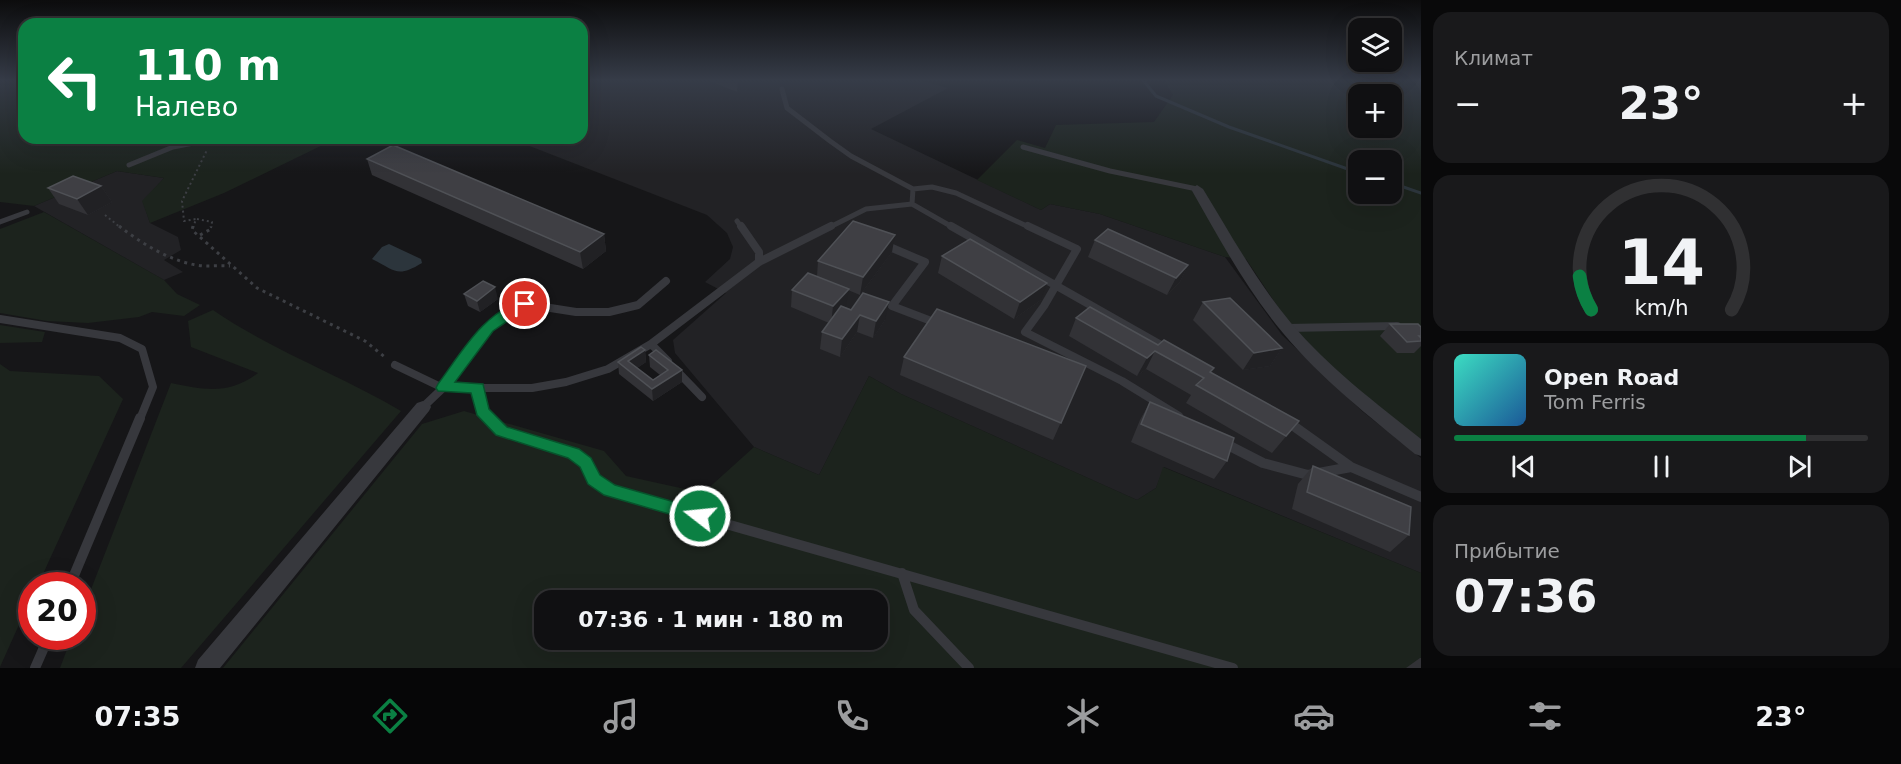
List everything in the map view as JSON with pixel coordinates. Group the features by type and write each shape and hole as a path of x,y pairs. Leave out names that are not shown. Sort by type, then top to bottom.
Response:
{"street":[{"path":"1197,189 1241,263 1287,328 1331,375 1421,448"},
{"path":"206,668 423,407"}],"lane":[{"path":"791,111 851,156 913,189 932,187 956,193 1077,249 1044,306 1025,332 1122,381 1191,424"},
{"path":"129,165 173,147 188,144"},
{"path":"1023,147 1110,171 1197,189"},
{"path":"912,204 913,189"},
{"path":"395,366 443,388 532,388 566,382 608,369 651,344 759,262 867,209 912,204 1180,356"},
{"path":"0,222 27,212"},
{"path":"737,221 759,252 759,262"},
{"path":"833,225 843,228"},
{"path":"873,240 925,262 892,306 947,327"},
{"path":"423,407 443,388 488,327 512,309 525,304 576,312 609,312 638,305 666,281"},
{"path":"0,320 120,338 142,349 153,387 75,572"},
{"path":"1287,328 1410,326"},
{"path":"651,344 702,397"},
{"path":"478,388 482,411 502,431 573,454 585,462 594,479 610,491 1233,668"},
{"path":"1281,416 1351,467 1421,497"},
{"path":"1211,436 1263,463 1308,475 1351,467"},
{"path":"902,573 914,610 969,668"},
{"path":"35,668 42,650"}],"path":[{"path":"200,235 210,229 212,222 196,219 184,221 182,201 208,148"},
{"path":"105,215 124,232 192,264 232,266"},
{"path":"196,219 192,230 257,288 365,341 395,366"}],"shaded area":[{"path":"0,111 18,111 18,144 325,144 224,193 150,223 142,201 164,178 117,171 34,206 0,202"},
{"path":"588,111 904,111 871,129 1041,210 1050,204 1100,214 1225,257 1282,335 1362,411 1421,458 1421,573 1164,467 1156,488 1137,500 901,394 869,376 819,475 754,447 675,353 673,340 726,293 705,282 730,259 733,247 727,233 707,215 524,144 588,144"},
{"path":"1162,111 1348,111 1348,138 1402,138 1402,111 1421,111 1421,443 1337,374 1290,325 1246,259 1225,257 1100,214 1050,204 1041,210 977,180 1017,140 1045,148 1056,125 1154,122"},
{"path":"117,171 164,178 143,202 150,223 178,237 181,250 164,260 183,272 164,280 34,206"},
{"path":"44,212 164,280 177,294 200,305 184,316 152,312 139,317 88,323 47,321 0,313 0,229"},
{"path":"389,244 421,259 422,263 414,268 397,271 372,259 382,247"},
{"path":"213,310 258,338 401,411 181,668 60,668 67,650 96,650 96,576 171,383 206,389 227,388 258,373 191,347 188,321"},
{"path":"0,325 45,332 42,342 0,343"},
{"path":"0,364 10,371 99,376 123,399 44,572 18,572 18,627 0,667"},
{"path":"869,376 901,394 1137,500 1156,488 1163,467 1421,573 1421,668 223,668 422,424 464,411 604,451 626,476 703,493 754,447 819,475"}],"building":[{"path":"393,145 604,234 580,252 367,159"},
{"path":"73,176 101,186 77,199 48,188"},
{"path":"853,221 895,235 863,277 818,261"},
{"path":"1108,229 1188,265 1176,278 1095,240"},
{"path":"970,239 1047,283 1020,302 942,256"},
{"path":"808,273 849,289 833,306 792,290"},
{"path":"483,281 495,287 477,301 464,294"},
{"path":"863,293 889,302 876,321 860,315 842,339 822,332 841,306 851,310"},
{"path":"1230,298 1282,348 1254,353 1203,302"},
{"path":"1090,307 1158,345 1164,340 1214,368 1210,372 1299,421 1286,436 1196,385 1204,378 1155,351 1147,358 1076,318"},
{"path":"937,309 1086,366 1061,423 904,357"},
{"path":"1390,324 1418,324 1421,327 1421,336 1419,336 1421,341 1407,342"},
{"path":"641,347 645,350 628,361 653,380 668,370 649,355 656,350 682,370 652,389 618,362"},
{"path":"1150,402 1234,438 1227,461 1141,424"},
{"path":"1313,466 1411,507 1409,535 1307,492"}],"waterway":[{"path":"1192,111 1229,127 1348,169"},
{"path":"1402,186 1421,193"}],"route":[{"path":"525,304 512,309 488,327 443,388 478,388 482,411 502,431 573,454 585,462 594,479 610,491 700,516"}]}
